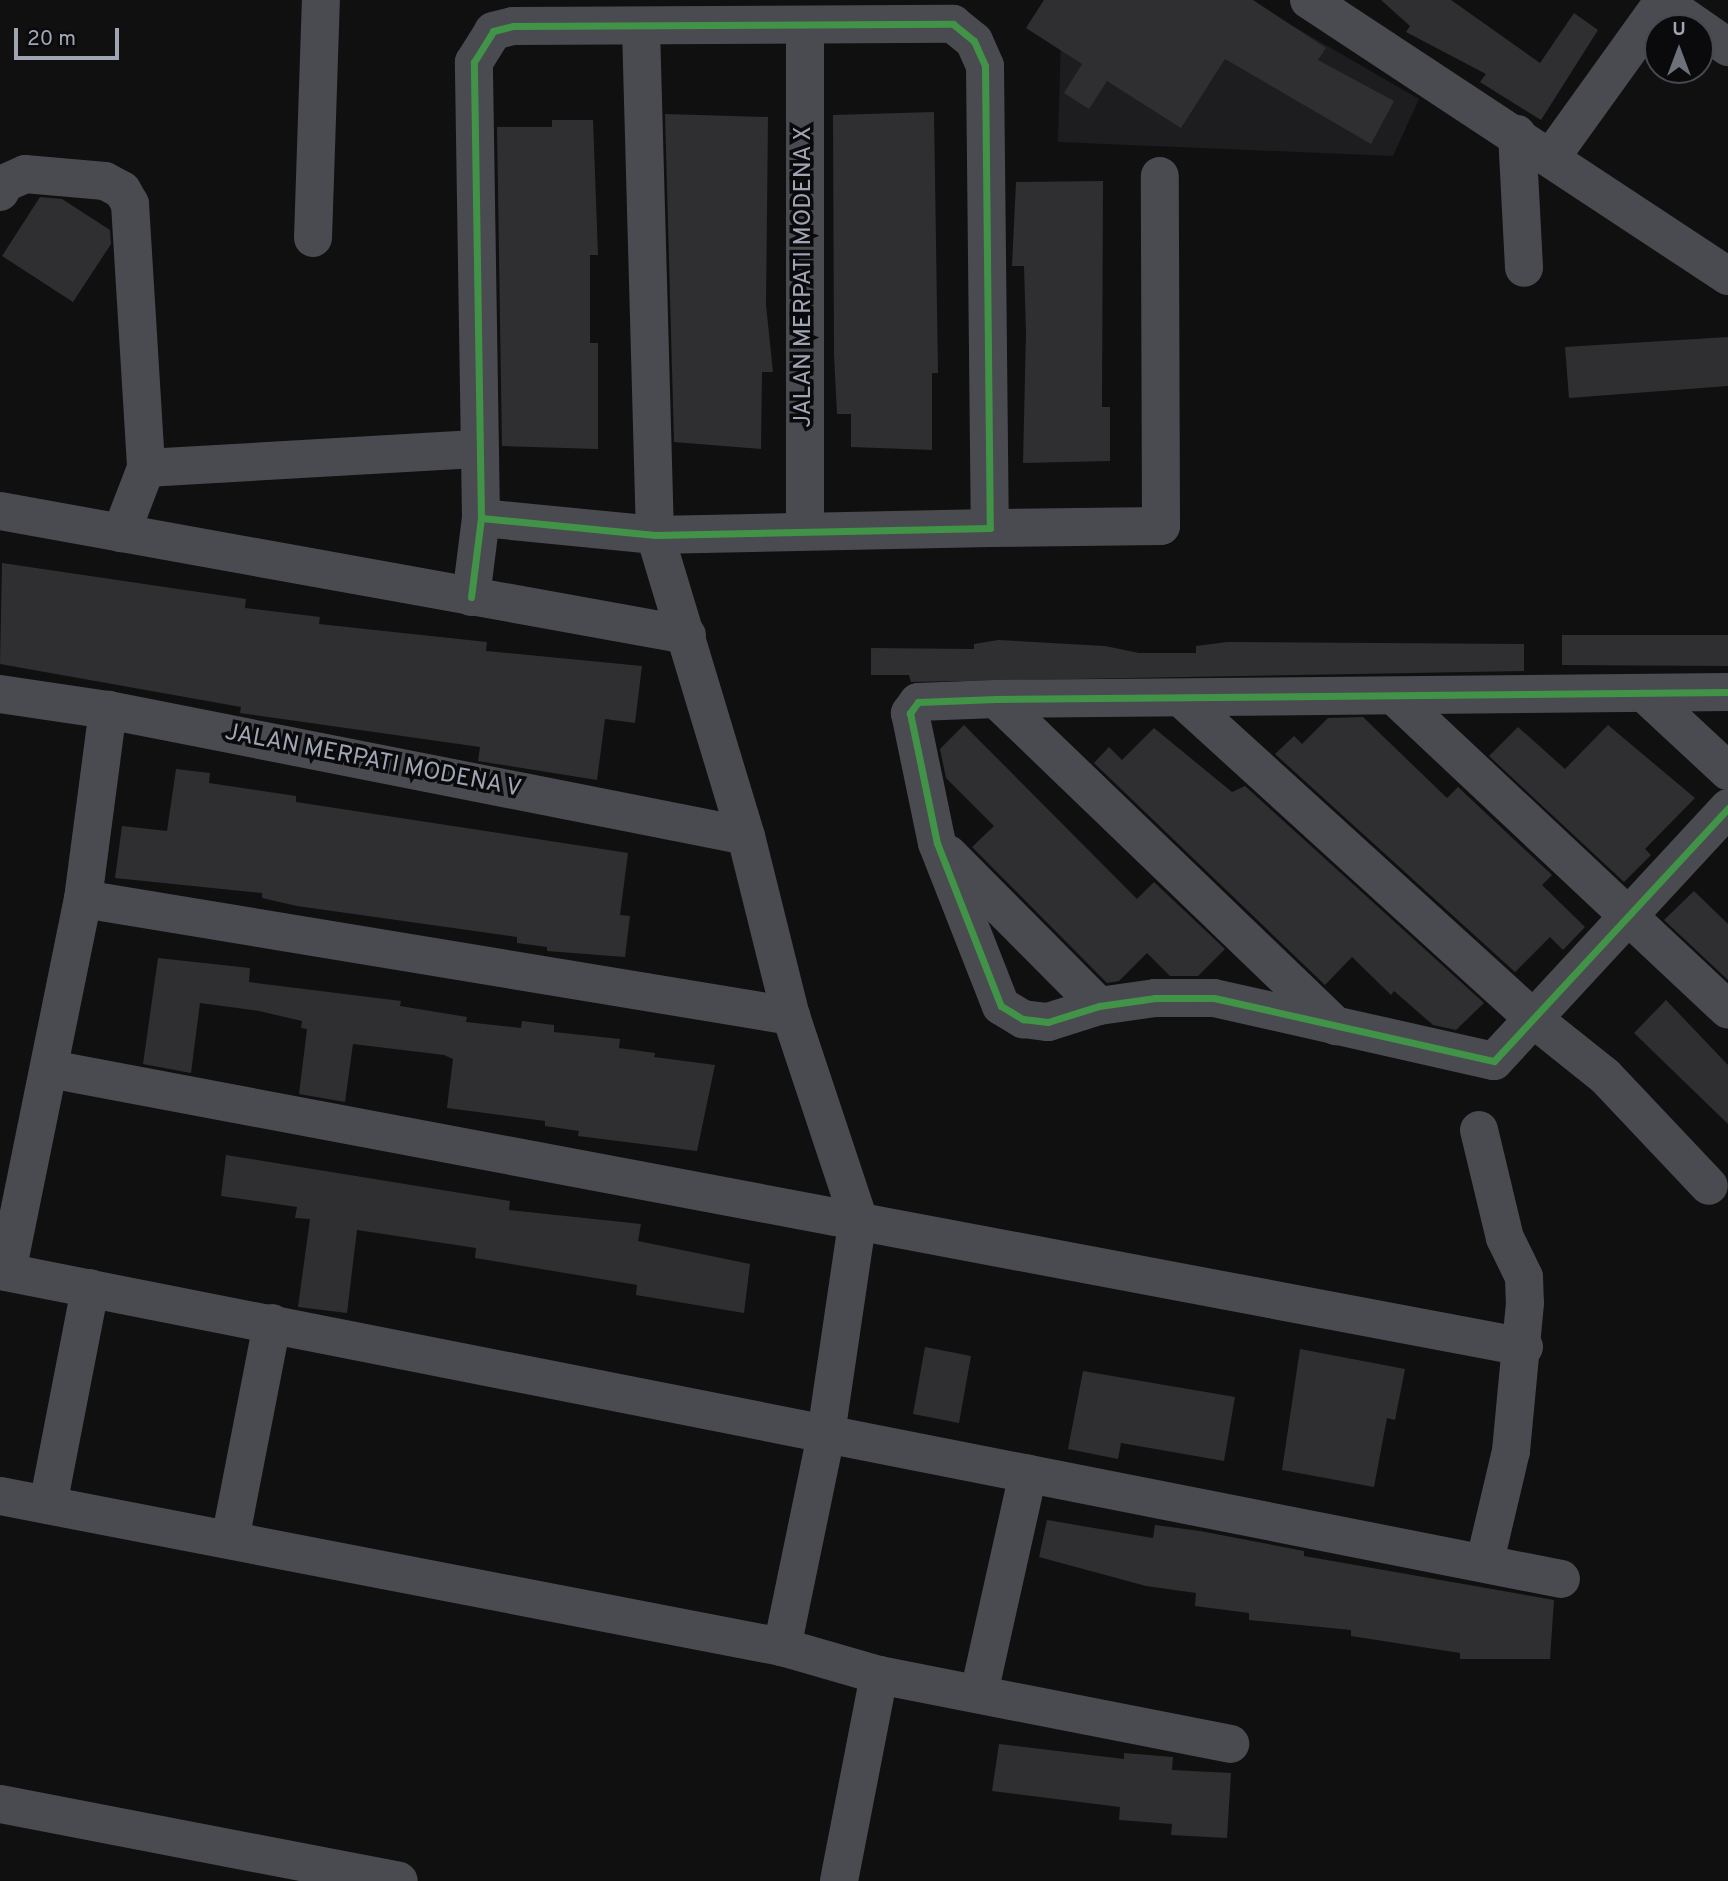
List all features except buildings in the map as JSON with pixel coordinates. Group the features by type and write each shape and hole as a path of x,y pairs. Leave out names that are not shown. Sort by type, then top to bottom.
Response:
{"street":[{"path":"313,238 321,0"},
{"path":"1309,0 1552,156 1728,276"},
{"path":"1552,156 1662,1 1728,47"},
{"path":"471,597 481,518 475,449 474,62 478,49 493,31 513,26 641,28 953,24 974,41 985,66 989,528"},
{"name":"JALAN MERPATI MODENA X","path":"805,26 805,528"},
{"path":"641,28 655,535 746,836 791,1016 858,1217 827,1435 782,1647"},
{"path":"1517,134 1524,268"},
{"path":"0,191 5,183 25,174 105,181 122,190 130,204 146,468 121,533"},
{"path":"481,518 655,535 805,528 1161,526 1160,176"},
{"path":"146,468 475,449"},
{"path":"0,511 687,635"},
{"path":"1728,692 925,701 913,708 910,720 937,843 1001,1006 1023,1019 1048,1022 1099,1006 1155,998 1214,998 1494,1061 1536,1021 1627,912 1728,808"},
{"path":"1644,693 1728,771"},
{"name":"JALAN MERPATI MODENA V","path":"0,694 108,710 746,836"},
{"path":"1394,696 1627,912 1728,1010"},
{"path":"1181,698 1536,1021 1605,1076 1709,1186"},
{"path":"996,699 1336,1026"},
{"path":"108,710 83,899 50,1069 4,1271 1561,1578"},
{"path":"937,843 1099,1006"},
{"path":"83,899 791,1016"},
{"path":"50,1069 858,1217 1524,1347"},
{"path":"1479,1130 1505,1238 1524,1276 1524,1347 1511,1451 1485,1561"},
{"path":"48,1505 90,1288"},
{"path":"230,1539 272,1322"},
{"path":"979,1693 1028,1473"},
{"path":"0,1496 782,1647 879,1675 1230,1744"},
{"path":"839,1881 879,1675"},
{"path":"0,1804 399,1881"}],"shaded area":[{"path":"1062,0 1248,0 1419,99 1393,156 1058,142"}],"cycle path":[{"path":"471,597 481,518 474,62 493,31 513,26 953,24 974,41 985,66 990,528 655,535 481,518"},
{"path":"1728,692 996,699 918,702 910,713 937,843 1001,1006 1023,1019 1048,1022 1099,1006 1155,998 1214,998 1494,1061 1728,808"}]}
